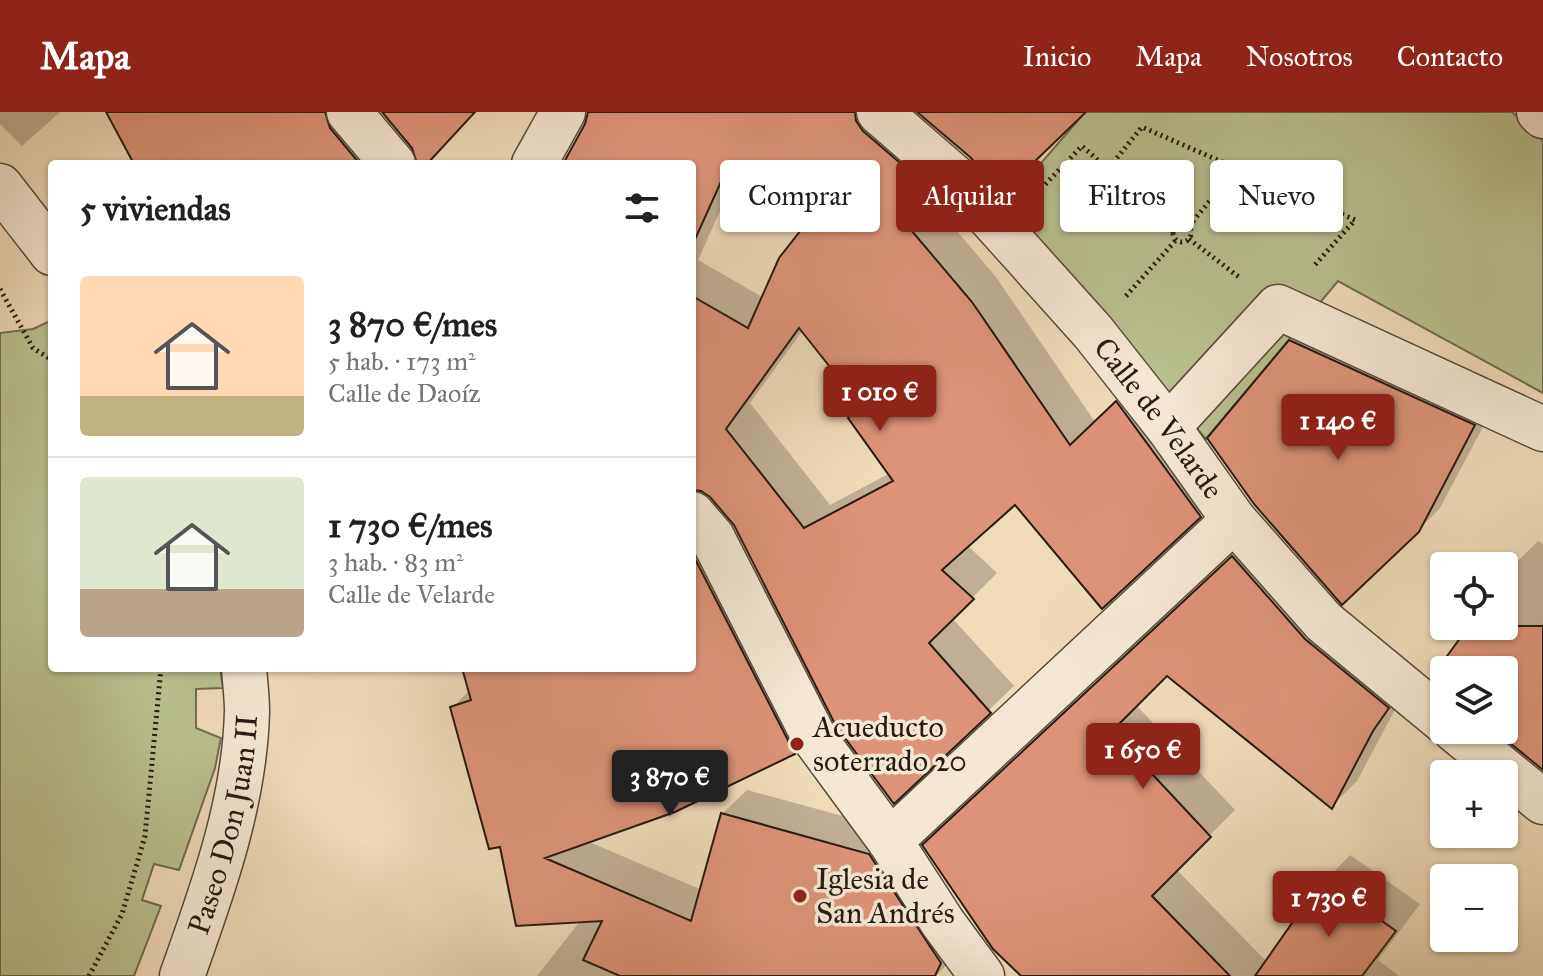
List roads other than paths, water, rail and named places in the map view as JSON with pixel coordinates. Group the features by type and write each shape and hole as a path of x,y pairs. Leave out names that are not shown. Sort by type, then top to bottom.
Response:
{"street":[{"path":"349,112 390,160"},
{"path":"536,160 563,112"},
{"name":"Calle de Velarde","path":"879,112 953,176 1093,332 1168,427 1234,520 1324,622 1430,709"},
{"path":"0,186 48,248"},
{"path":"1168,427 1278,307 1543,429"},
{"path":"696,519 712,537 815,739 890,841 970,959"},
{"path":"890,841 1234,520"},
{"name":"Paseo Don Juan II","path":"182,976 229,830 246,722 244,672"},
{"path":"1472,744 1543,802"}],"place":[{"name":"Acueducto soterrado 20","path":"797,744"},
{"name":"Iglesia de San Andrés","path":"800,896"}]}
